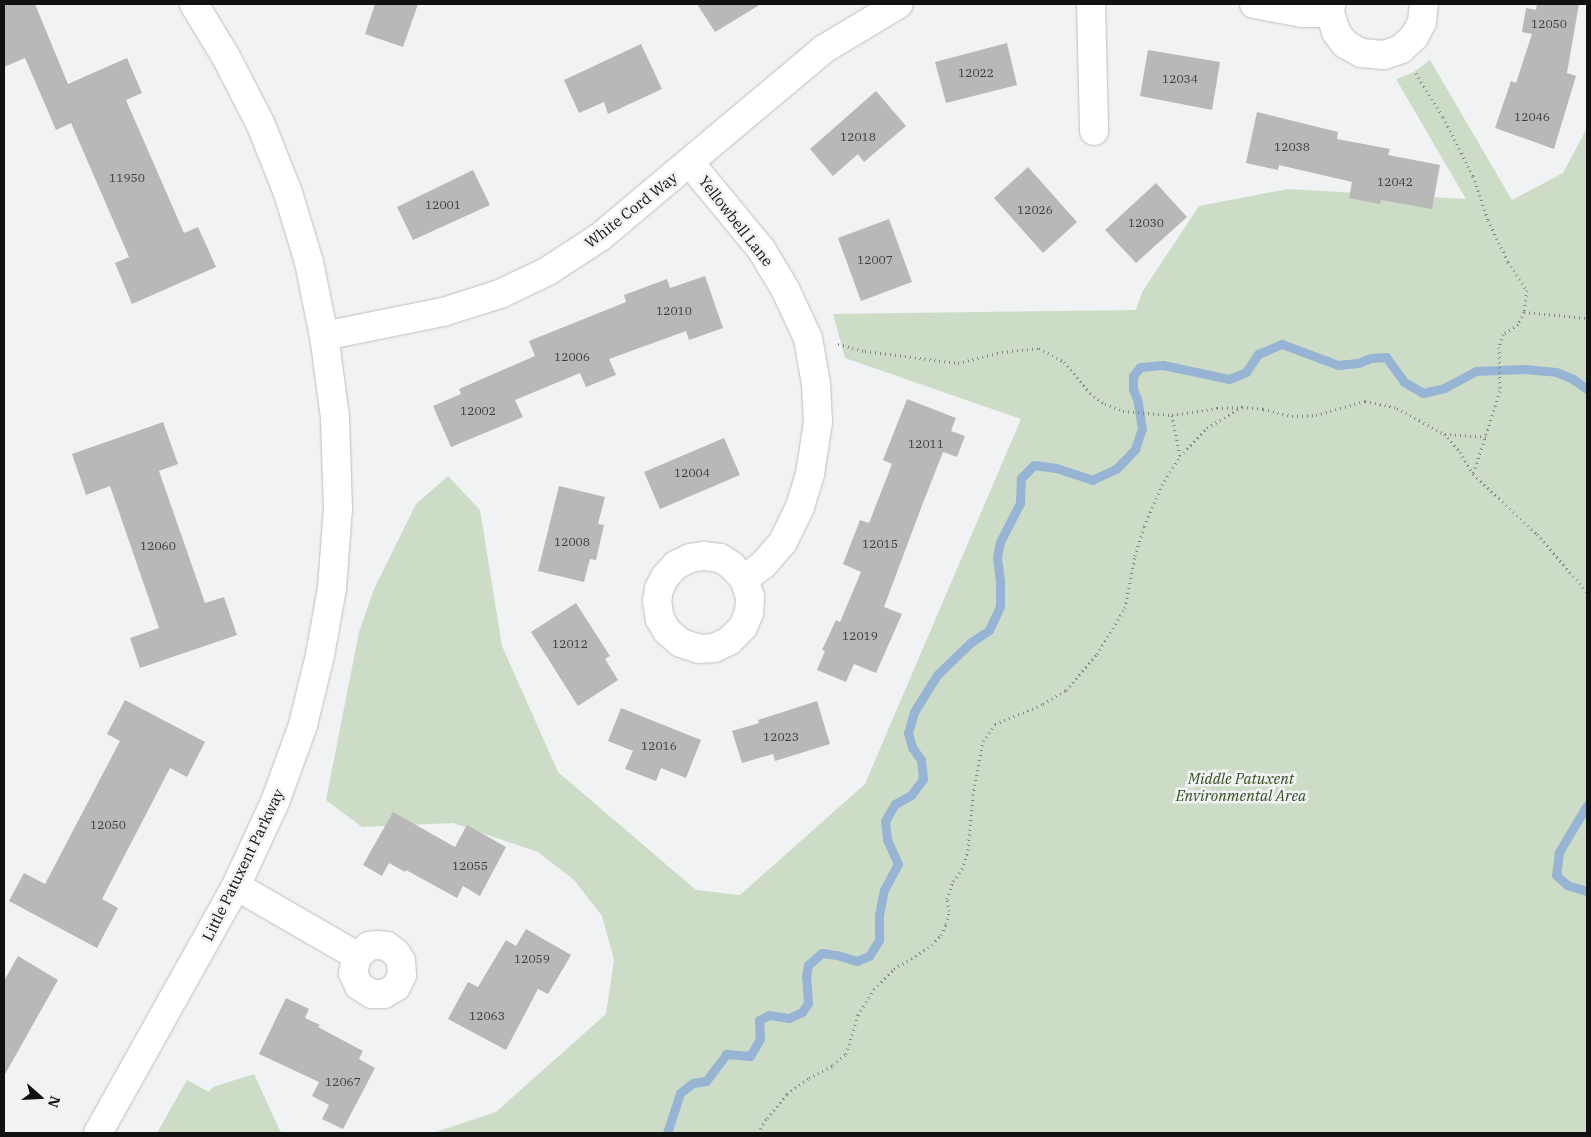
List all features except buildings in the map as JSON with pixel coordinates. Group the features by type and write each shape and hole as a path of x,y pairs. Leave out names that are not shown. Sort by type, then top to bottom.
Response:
{"street":[{"name":"Little Patuxent Parkway","path":"98,1133 236,886 275,802 303,725 320,655 332,588 338,509 335,426 324,336 310,262 288,193 261,125 226,57 194,4"},
{"name":"White Cord Way","path":"324,336 443,312 500,294 548,271 600,237 824,49 899,4"},
{"path":"1091,4 1094,132"},
{"path":"1254,4 1302,13 1330,8 1336,32 1345,44 1361,53 1384,55 1401,49 1414,37 1422,22 1424,4"},
{"name":"Yellowbell Lane","path":"690,163 761,249 785,289 808,338 816,384 818,422 810,474 800,507 783,542 764,564 744,579"},
{"path":"236,886 357,956"}],"path":[{"path":"1401,49 1443,117 1473,176 1488,220 1508,262 1526,290 1524,312 1518,324 1503,334 1499,348 1500,391 1473,474"},
{"path":"1524,312 1587,318"},
{"path":"808,338 865,351 958,363 1002,352 1039,348 1064,362 1090,393 1105,404 1123,411 1172,415 1217,408 1242,407 1292,416 1338,410 1365,401 1397,408 1444,434 1460,452 1473,474 1537,534 1587,592"},
{"path":"758,1133 767,1118 787,1094 809,1078 833,1066 846,1054 858,1015 874,989 894,969 928,948 940,935 946,924 947,899 953,881 962,869 968,850 973,795 983,741 995,724 1043,704 1066,690 1097,654 1125,608 1135,556 1144,526 1162,485 1180,456 1207,428 1242,407"},
{"path":"1172,415 1180,456"},
{"path":"1444,434 1486,437"}],"green space":[{"name":"Middle Patuxent Environmental Area","path":"1430,60 1512,200 1563,173 1587,128 1587,1133 433,1133 496,1112 606,1014 614,960 602,916 574,880 538,852 453,823 362,827 326,800 359,632 374,589 416,504 448,476 480,510 502,646 558,772 696,890 740,895 865,784 1021,419 845,358 833,314 1136,310 1142,292 1199,206 1288,189 1466,199 1396,79 1414,72"},
{"path":"254,1074 280,1131 285,1133 157,1133 187,1080 209,1092 213,1087"}],"waterway":[{"path":"667,1133 680,1093 693,1083 706,1081 726,1054 750,1056 760,1039 759,1020 769,1015 789,1018 802,1012 808,1003 806,977 808,965 822,953 857,961 869,956 879,940 879,915 884,890 898,864 887,839 885,821 895,804 911,795 923,779 921,760 912,747 908,733 914,712 937,675 970,643 989,630 1000,606 1000,581 997,557 1000,542 1020,503 1021,478 1034,465 1056,468 1092,480 1116,469 1135,449 1142,429 1137,399 1133,389 1133,376 1140,367 1163,365 1229,379 1246,372 1258,354 1282,344 1338,365 1386,357 1404,382 1423,393 1444,388 1476,371 1523,369 1556,372 1573,379 1587,389"},
{"path":"1587,805 1559,852 1556,875 1567,885 1587,891"}]}
